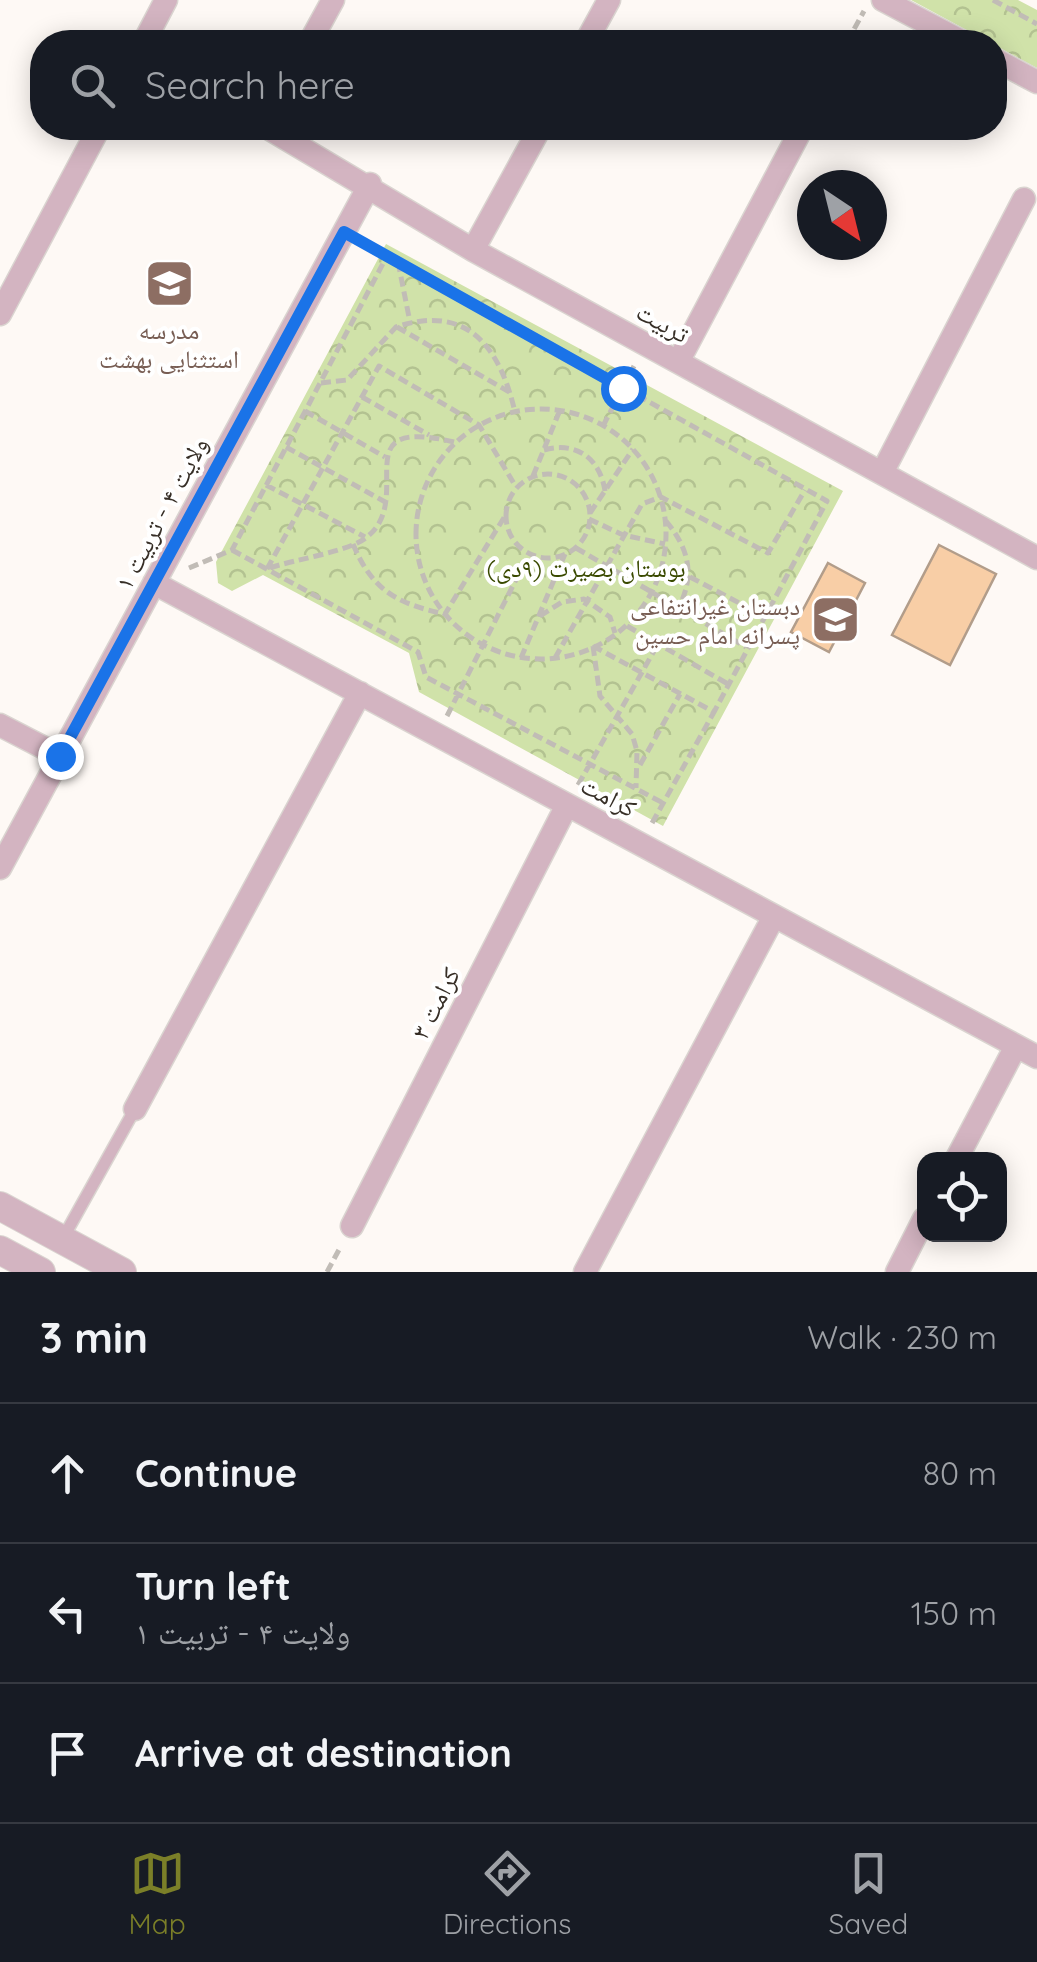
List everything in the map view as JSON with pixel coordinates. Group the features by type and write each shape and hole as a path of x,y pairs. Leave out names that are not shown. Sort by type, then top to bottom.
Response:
{"street":[{"path":"150,30 166,0"},
{"path":"317,30 333,0"},
{"path":"592,30 608,0"},
{"path":"883,0 940,30"},
{"path":"1007,66 1037,82"},
{"path":"2,305 92,140"},
{"name":"تربیت","path":"290,140 370,184 474,250 1037,558"},
{"path":"474,250 534,140"},
{"path":"678,362 796,140"},
{"name":"ولایت ۴ - تربیت ۱","path":"0,868 370,184"},
{"path":"882,473 1024,199"},
{"name":"کرامت","path":"154,583 1037,1057"},
{"path":"135,1109 360,693"},
{"path":"0,725 60,756"},
{"name":"کرامت ۳","path":"352,1226 568,805"},
{"path":"585,1272 774,916"},
{"path":"960,1152 1016,1046"},
{"path":"0,1206 122,1272"},
{"path":"896,1272 917,1232"},
{"path":"0,1250 40,1272"}],"lane":[{"path":"62,1240 135,1109"}],"path":[{"path":"854,30 870,0"},
{"path":"993,0 1037,24"},
{"path":"344,232 827,501 640,844"},
{"path":"387,256 232,550 418,652 426,677 663,803"},
{"path":"398,262 410,322"},
{"path":"320,383 347,380 396,327 410,322 446,320 472,332 498,361 516,412"},
{"path":"396,327 511,393"},
{"path":"603,426 645,344"},
{"path":"366,358 478,426 516,487"},
{"path":"267,569 379,366"},
{"path":"362,398 432,436"},
{"path":"533,476 560,410"},
{"path":"353,544 362,568 387,596 445,614 481,643 522,658 556,658 593,646 626,626 650,594 665,544 661,497 633,448 603,426 560,410 516,412 478,426 456,442 431,476 417,515 421,570 445,614"},
{"path":"305,411 386,457"},
{"path":"267,569 366,538 380,523 387,503 386,457 395,442 408,434 456,442"},
{"path":"544,450 555,446 580,451 598,467 605,491"},
{"path":"286,447 387,503"},
{"path":"506,514 514,542 529,554 553,558 565,554 576,548 587,532 590,516 633,448"},
{"path":"445,614 506,514 516,487 533,476 552,474 570,480 584,494 590,516 623,535 665,544"},
{"path":"266,485 366,538"},
{"path":"556,658 642,504 661,497 768,553 805,490"},
{"path":"665,518 686,553 690,577 678,609"},
{"path":"576,548 747,647"},
{"path":"438,735 529,554"},
{"path":"522,658 565,554"},
{"path":"690,577 764,616"},
{"path":"538,618 562,602 589,600 610,617 615,633"},
{"path":"626,626 728,684"},
{"path":"568,805 658,644"},
{"path":"593,646 714,712"},
{"path":"593,646 600,696 632,734 638,769 636,788"},
{"path":"638,769 680,694"}],"green space":[{"path":"911,0 1018,0 1037,10 1037,68 1007,52 1007,30 967,30"},
{"name":"بوستان بصیرت (۹دی)","path":"386,244 843,491 663,826 419,692 409,653 263,575 232,591 218,583 216,562"}],"building":[{"path":"939,545 996,574 950,665 892,635"},
{"path":"828,563 865,583 829,652 791,632"}],"place":[{"name":"مدرسه استثنایی بهشت","path":"169,283"},
{"name":"دبستان غیرانتفاعی پسرانه امام حسین","path":"835,619"}],"route":[{"path":"60,756 344,232 623,388"}]}
